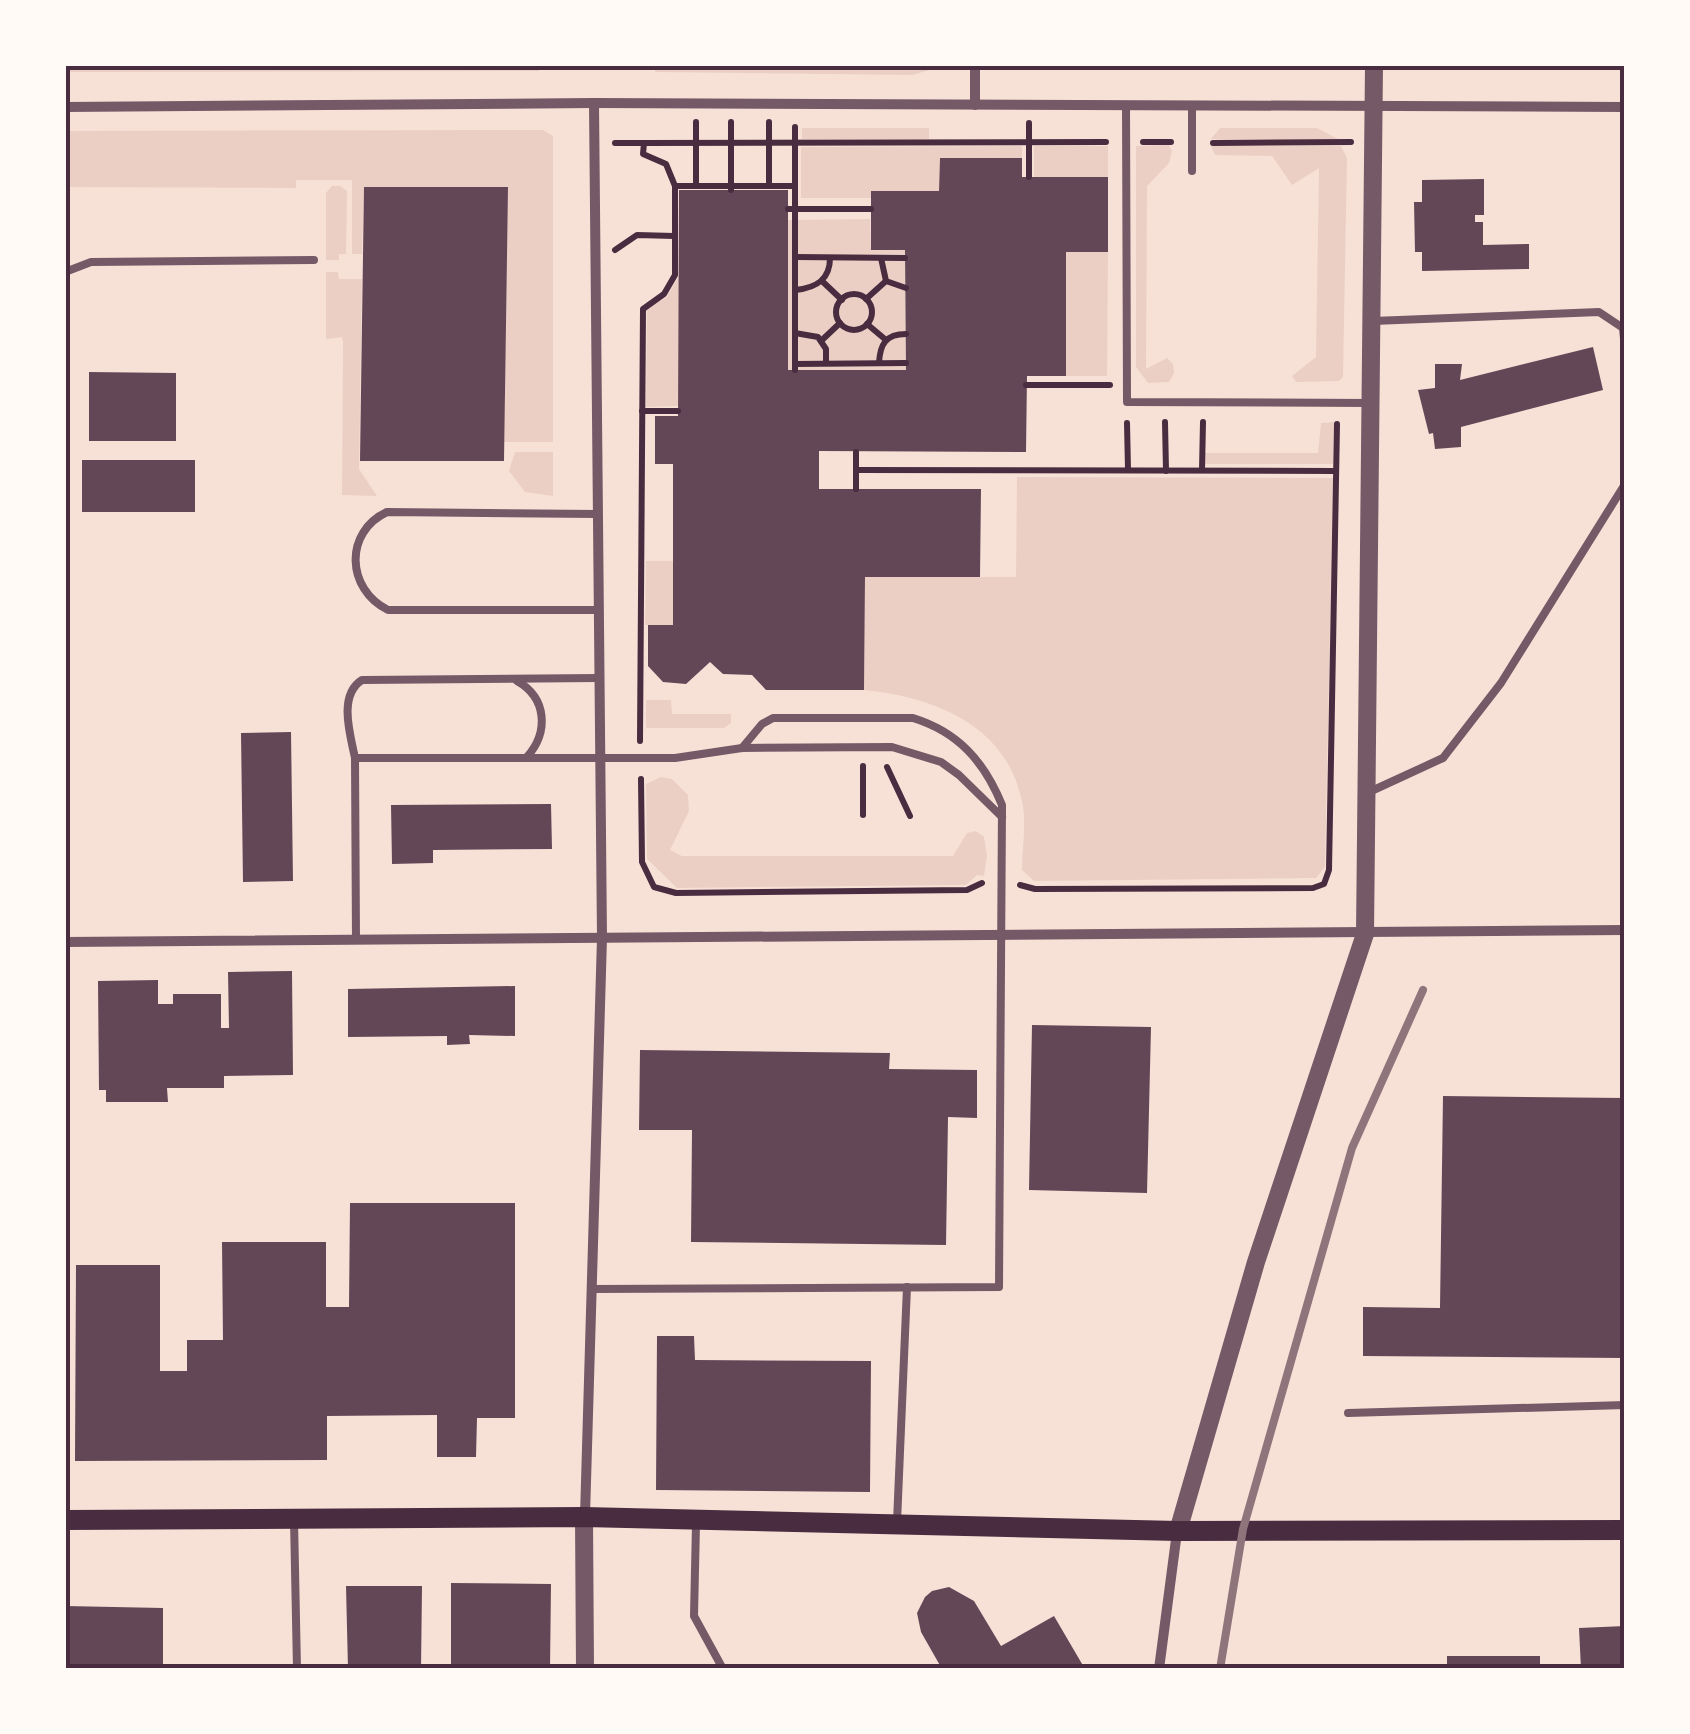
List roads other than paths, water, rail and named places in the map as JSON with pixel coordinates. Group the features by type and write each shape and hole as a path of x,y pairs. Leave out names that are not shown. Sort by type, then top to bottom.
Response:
{"main road":[{"path":"65,1520 584,1517 1178,1531 1625,1530"}],"street":[{"path":"975,65 975,105"},
{"path":"1158,1669 1178,1531 1256,1262 1365,934 1374,65"},
{"path":"585,1669 584,1517 602,938 594,103"},
{"path":"65,107 1374,103 1625,107"},
{"path":"65,942 1625,930"}],"lane":[{"path":"1192,104 1192,171"},
{"path":"1126,105 1127,402 1371,403"},
{"path":"65,272 91,262 314,260"},
{"path":"1372,320 1599,312 1623,328 1625,348"},
{"path":"1367,794 1442,758 1502,683 1625,484"},
{"path":"598,514 387,512 370,520 359,536 356,556 364,589 376,604 388,610 599,610"},
{"path":"513,678 528,688 542,710 539,738 526,758"},
{"path":"356,940 355,758 348,694 362,680 600,678"},
{"path":"591,1289 999,1286 1002,804 991,778 973,753 944,731 913,718 784,716 762,724 742,748"},
{"path":"355,758 675,758 742,748 892,746 941,762 960,775 1002,817"},
{"path":"897,1524 907,1287"},
{"path":"1348,1414 1625,1405"},
{"path":"294,1519 297,1669"},
{"path":"696,1520 694,1616 722,1669"}],"railway":[{"path":"1220,1669 1243,1529 1352,1148 1423,990"}]}
